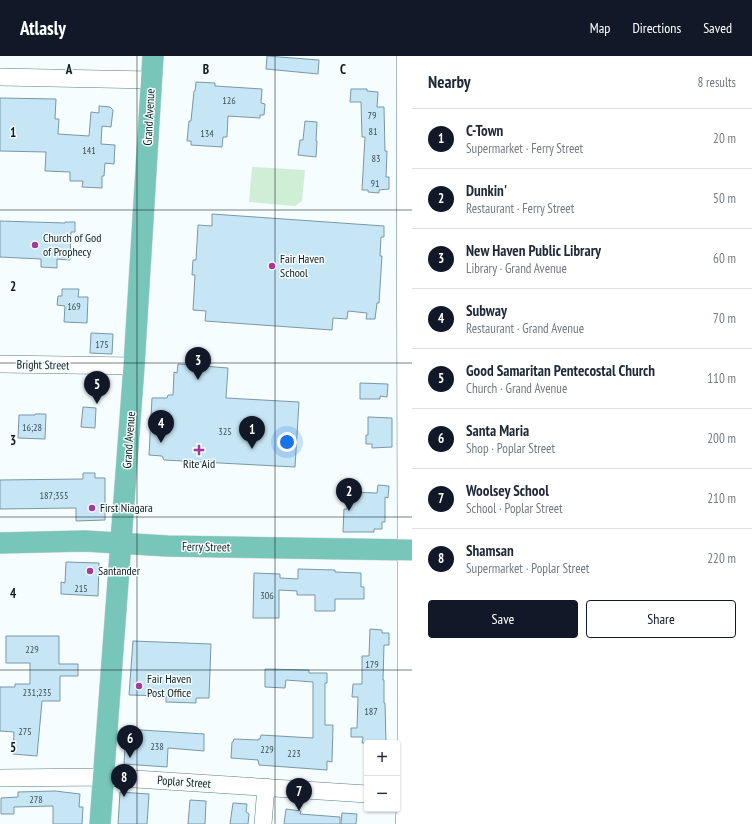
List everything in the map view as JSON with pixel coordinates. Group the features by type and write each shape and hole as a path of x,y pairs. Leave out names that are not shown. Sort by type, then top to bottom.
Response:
{"main road":[{"name":"Grand Avenue","path":"100,824 134,366 152,56"},
{"name":"Ferry Street","path":"0,543 85,541 167,546 409,550"}],"street":[{"path":"404,824 409,550 405,56"},
{"path":"0,77 151,80"},
{"name":"Bright Street","path":"0,364 134,366"},
{"name":"Poplar Street","path":"0,778 104,777 364,794"},
{"path":"263,824 266,787"}],"green space":[{"path":"252,167 305,170 302,201 295,206 249,202"}],"building":[{"path":"267,56 319,60 318,74 266,69"},
{"path":"196,82 215,83 215,86 262,89 261,103 265,104 264,115 260,115 260,118 228,116 227,137 223,137 222,147 191,145 191,141 187,141"},
{"path":"351,89 367,89 367,91 378,92 377,107 384,107 385,151 387,151 386,177 389,177 389,189 379,190 379,193 362,190 365,137 362,137 361,102 350,102"},
{"path":"0,98 56,99 55,119 59,119 58,134 89,136 91,112 99,113 99,106 110,107 113,110 111,127 102,126 101,144 115,145 114,164 105,163 104,176 102,176 102,188 82,187 83,181 70,181 70,172 45,171 46,152 0,151"},
{"path":"305,121 317,122 316,157 298,155 300,140 303,140"},
{"path":"212,214 384,226 384,237 381,237 380,256 382,256 379,303 377,303 375,319 366,319 367,313 348,311 347,319 333,318 332,330 205,321 206,311 193,310 195,275 192,275 193,260 196,260 198,225 212,226"},
{"name":"Church of God of Prophecy","path":"0,221 75,222 75,232 71,232 70,260 57,259 57,268 41,267 41,259 0,257"},
{"path":"62,289 79,289 78,297 88,297 87,323 64,322 65,306 57,305 58,296 62,296"},
{"path":"91,333 113,334 112,354 90,353"},
{"path":"178,364 228,368 226,398 299,402 295,467 164,460 162,456 149,455 152,398 167,398 168,395 173,395 174,372 177,373"},
{"path":"360,383 388,384 387,397 380,396 380,399 360,399"},
{"path":"83,407 96,408 95,428 81,427"},
{"path":"46,414 45,439 18,438 19,415"},
{"path":"368,417 392,418 392,447 372,448 372,444 366,444 366,435 368,435"},
{"path":"83,473 95,473 95,478 105,478 105,520 76,521 76,508 0,509 0,480 83,479"},
{"path":"378,485 389,486 388,498 385,497 385,522 382,522 382,529 374,529 374,532 343,532 344,509 347,509 347,492 377,493"},
{"path":"66,562 99,563 98,596 61,594 61,582 65,583"},
{"path":"298,569 335,570 335,572 361,573 361,587 364,587 364,599 335,599 335,611 315,611 315,595 297,595 297,591 279,590 279,618 253,618 254,573 280,574 280,578 298,579"},
{"path":"370,629 382,630 382,633 389,633 389,645 384,645 383,680 386,740 364,740 364,743 362,743 363,737 351,737 351,728 357,728 358,697 352,697 353,684 362,684 362,656 369,656"},
{"path":"6,636 59,636 59,664 78,664 78,676 60,676 60,701 42,701 37,756 13,754 14,732 0,731 0,687 15,687 15,684 30,684 30,663 6,663"},
{"path":"133,641 211,644 209,698 196,698 196,703 166,702 166,696 129,695"},
{"path":"265,669 309,670 309,673 327,673 327,683 325,683 325,725 333,725 332,762 327,761 327,770 259,765 258,760 231,758 232,742 234,739 258,740 260,739 261,735 313,738 313,682 286,680 285,688 265,687"},
{"path":"126,729 204,734 204,751 168,748 167,767 124,764"},
{"path":"55,791 80,794 79,807 83,807 82,824 53,824 53,806 14,807 14,814 1,814 1,798 18,797 18,792"},
{"path":"120,792 149,794 147,824 118,824"},
{"path":"190,800 206,801 205,824 188,824"},
{"path":"233,803 247,804 246,812 249,814 248,824 230,824"},
{"path":"286,809 301,811 300,814 340,817 340,824 284,824"},
{"path":"342,813 357,814 356,824 341,824"}],"place":[{"name":"Church of God of Prophecy","path":"35,245"},
{"name":"Fair Haven School","path":"272,266"},
{"name":"New Haven Public Library","path":"198,380"},
{"name":"Good Samaritan Pentecostal Church","path":"97,404"},
{"name":"Subway","path":"161,443"},
{"name":"C-Town","path":"252,449"},
{"name":"Rite Aid","path":"199,450"},
{"name":"First Niagara","path":"92,508"},
{"name":"Dunkin'","path":"349,511"},
{"name":"Santander","path":"90,571"},
{"name":"Fair Haven Post Office","path":"139,686"},
{"name":"Santa Maria","path":"130,758"},
{"name":"Shamsan","path":"124,797"},
{"name":"Woolsey School","path":"299,811"}]}
